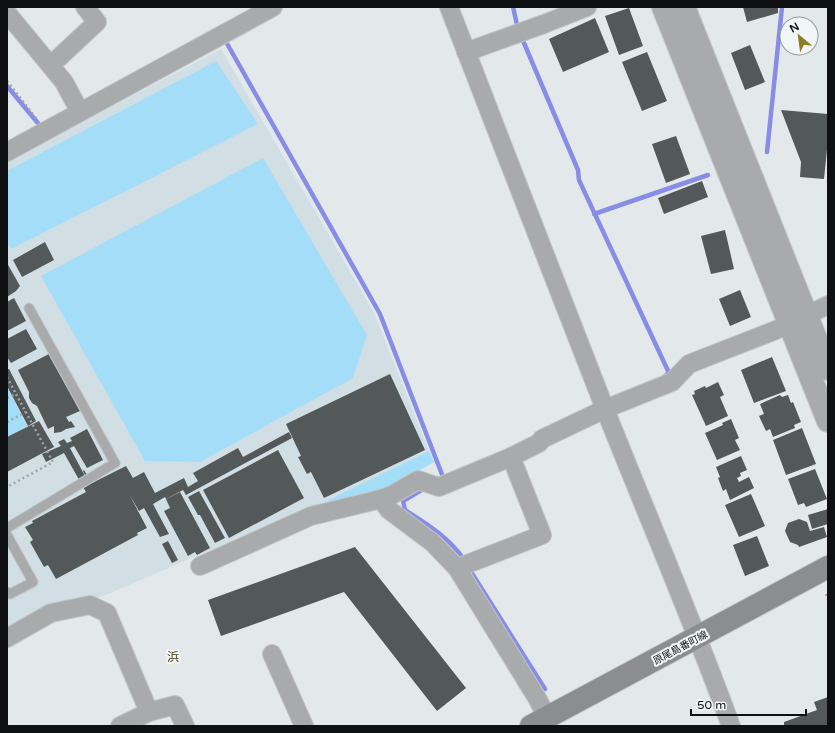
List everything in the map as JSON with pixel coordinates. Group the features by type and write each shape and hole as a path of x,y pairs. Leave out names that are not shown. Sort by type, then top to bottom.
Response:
{"main road":[{"name":"原尾島番町線","path":"539,722 828,567"}],"street":[{"path":"51,65 97,22 85,7"},
{"path":"7,152 273,7"},
{"path":"449,7 605,409 706,657 731,726"},
{"path":"466,52 587,7"},
{"path":"663,7 798,319 828,369"},
{"path":"684,7 798,319 828,421"},
{"path":"7,13 64,82 80,112"},
{"path":"200,566 311,516 381,499 392,495 418,480 439,487 511,457 539,443 542,439 605,409 672,382 689,364 828,305"},
{"path":"463,566 542,535 511,457"},
{"path":"381,499 389,510 463,566 537,698 539,722"},
{"path":"7,638 51,613 90,605 107,614 149,712"},
{"path":"272,654 304,726"},
{"path":"120,726 149,712 175,705 185,726"}],"lane":[{"path":"7,528 115,463 29,308"},
{"path":"7,535 33,582 10,594 7,592"}],"path":[{"path":"7,80 46,131"},
{"path":"7,377 53,462 7,487"},
{"path":"7,398 16,394"},
{"path":"7,422 26,412"},
{"path":"826,594 828,600"}],"shaded area":[{"path":"221,49 374,313 429,451 318,505 101,597 57,606 7,633 7,162"},
{"path":"216,61 258,124 11,249 7,242 7,171"},
{"path":"263,158 367,335 353,378 200,462 145,461 41,276"},
{"path":"7,387 27,426 7,437"},
{"path":"429,451 434,462 381,492 324,502"}],"building":[{"path":"743,7 778,7 778,13 747,22"},
{"path":"629,8 643,46 619,55 605,16"},
{"path":"595,18 609,52 563,72 549,39"},
{"path":"750,45 765,82 745,90 731,53"},
{"path":"647,52 667,101 642,111 622,62"},
{"path":"781,110 828,114 828,140 824,179 800,177 801,162"},
{"path":"676,136 690,174 666,183 652,144"},
{"path":"702,181 708,197 664,214 658,198"},
{"path":"725,230 734,269 711,274 701,236"},
{"path":"45,242 54,260 22,277 13,260"},
{"path":"7,263 20,286 16,291 7,297"},
{"path":"740,290 751,317 730,326 719,299"},
{"path":"14,298 26,321 7,331 7,302"},
{"path":"26,329 37,349 11,363 7,357 7,339"},
{"path":"49,354 80,411 66,417 75,427 54,433 54,426 48,429 37,406 32,403 29,398 29,392 18,370"},
{"path":"772,357 786,391 754,403 741,370"},
{"path":"7,369 9,369 36,421 28,426 7,386"},
{"path":"390,374 425,450 324,498 311,472 307,474 298,457 301,456 286,424"},
{"path":"718,382 724,395 720,397 728,416 706,426 692,395 695,394 694,391 705,386 706,388"},
{"path":"780,395 782,397 788,395 791,403 793,402 801,422 794,425 795,428 773,437 770,429 766,431 759,416 764,414 760,404"},
{"path":"731,419 739,438 735,440 740,450 717,460 705,433 723,425 722,423"},
{"path":"39,421 54,447 7,472 7,437"},
{"path":"802,428 816,464 786,475 773,440"},
{"path":"87,429 103,460 87,468 74,446 70,448 92,489 83,471 84,470 92,483 126,466 133,478 144,472 155,493 184,478 188,487 198,481 193,473 238,448 243,457 289,432 292,438 186,495 183,490 166,499 165,497 153,504 169,534 160,537 144,508 139,511 129,494 147,528 137,533 138,535 56,579 48,565 44,567 30,542 33,540 25,527 33,523 32,521 86,492 64,453 46,462 42,454 61,446 58,442 64,439 67,443 72,441 70,438"},
{"path":"278,450 304,498 229,538 203,490"},
{"path":"741,456 747,470 740,473 741,476 737,478 739,482 749,477 754,488 730,500 726,489 723,491 716,467"},
{"path":"815,469 827,499 806,507 804,503 798,505 788,479"},
{"path":"199,491 225,538 215,543 200,515 198,515 188,497"},
{"path":"180,492 210,548 197,555 195,552 188,556 164,511 170,508 166,499"},
{"path":"751,494 765,526 739,537 725,505"},
{"path":"828,509 828,524 812,529 808,515"},
{"path":"799,519 807,522 810,531 824,527 827,537 799,547 798,545 790,542 785,531 788,523"},
{"path":"757,536 769,566 745,576 733,545"},
{"path":"168,541 178,560 172,563 162,544"},
{"path":"355,547 466,688 437,711 344,592 221,636 208,600"},
{"path":"828,697 828,726 784,726 784,722 817,710 814,702"}],"waterway":[{"path":"513,7 518,29"},
{"path":"767,152 782,7"},
{"path":"521,36 578,170 579,180 669,373 665,376"},
{"path":"222,42 225,40 380,314 443,477"},
{"path":"7,86 42,128"},
{"path":"594,214 708,175"},
{"path":"425,488 403,501 405,510 430,526 445,538 465,561"},
{"path":"468,567 545,689"}],"district":[{"name":"浜","path":"173,657"}]}
